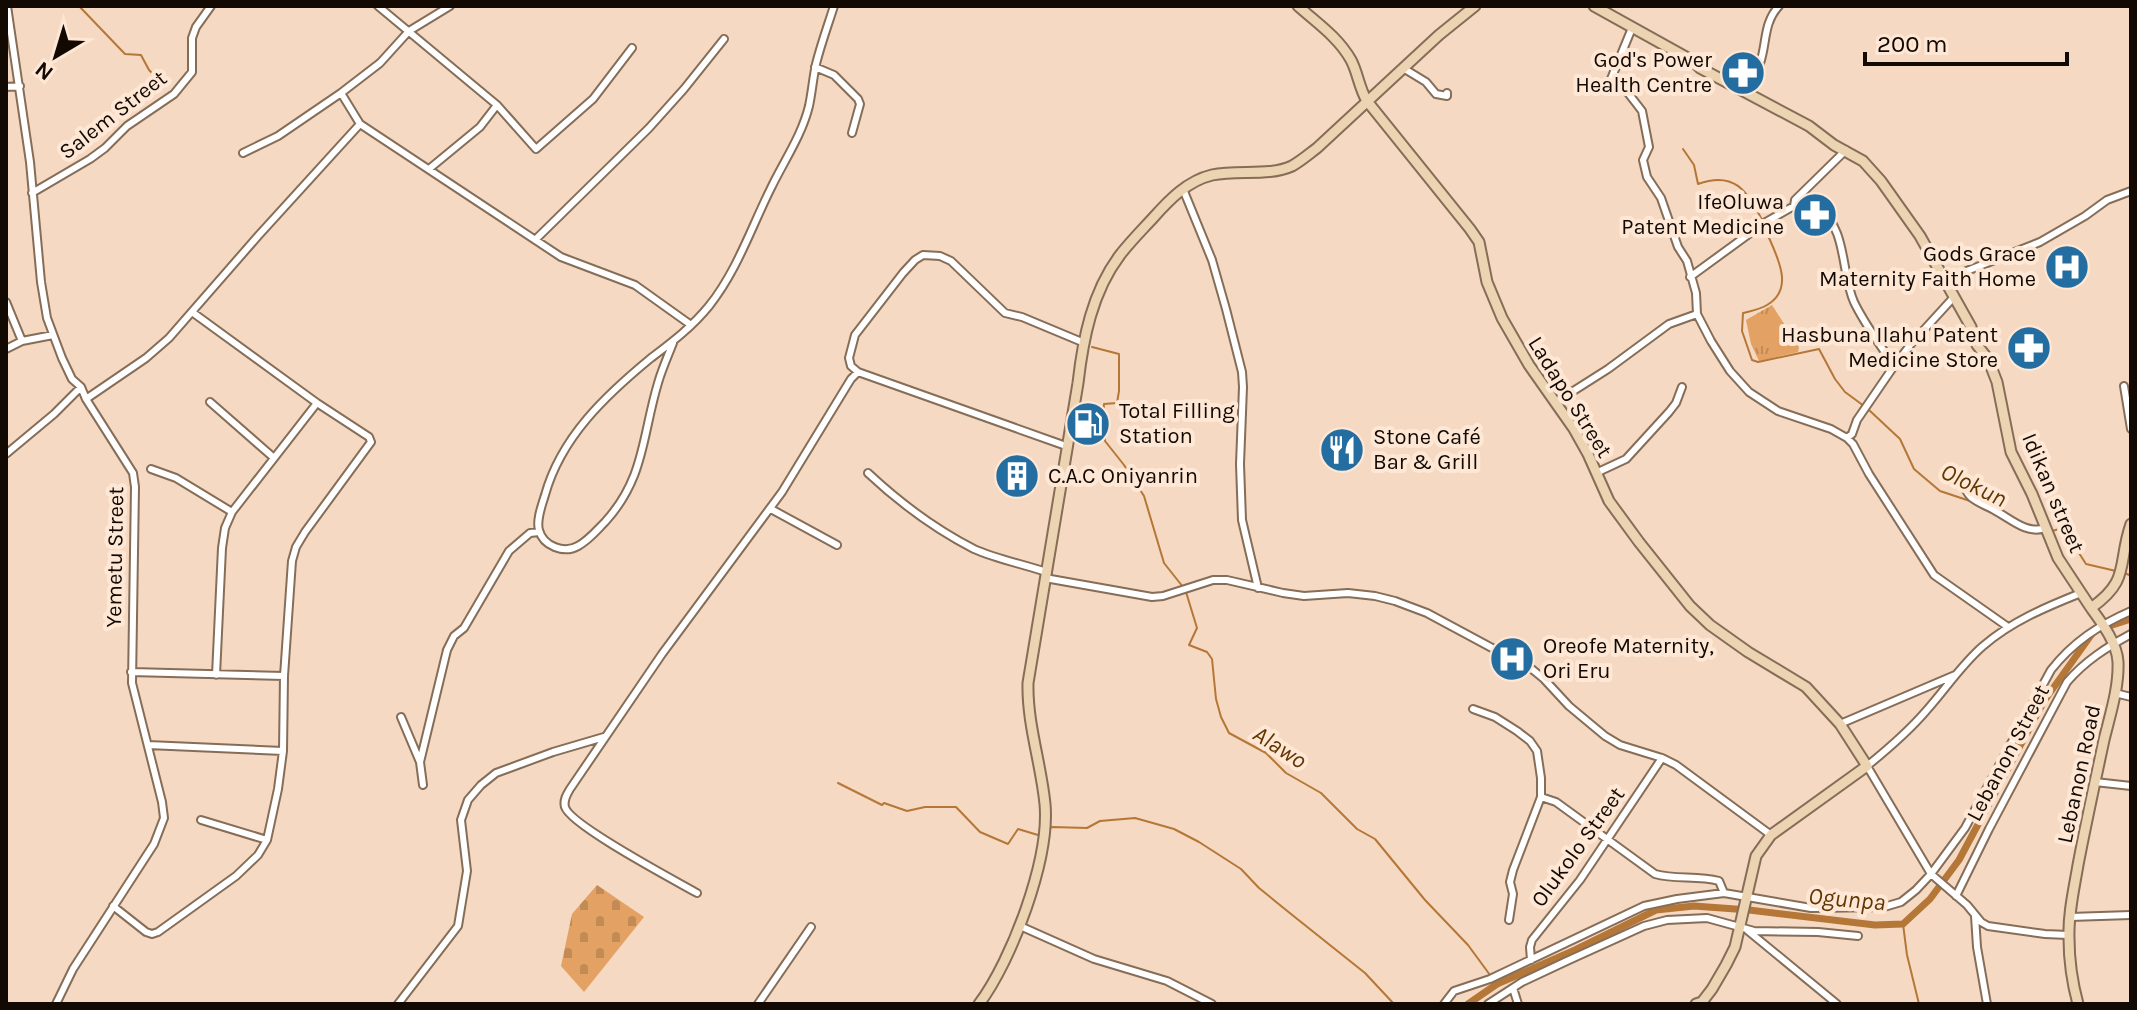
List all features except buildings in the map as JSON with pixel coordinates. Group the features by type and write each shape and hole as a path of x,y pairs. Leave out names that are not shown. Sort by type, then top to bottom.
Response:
{"street":[{"name":"Yemetu Street","path":"7,6 20,86 47,318 72,379 81,387 133,473 131,672 164,818 154,844 73,969 56,1004"},
{"name":"Salem Street","path":"32,193 90,159 127,126 174,94 192,72 192,38 211,6"},
{"path":"378,6 497,105 538,149 593,99 632,48"},
{"path":"243,153 278,136 341,93 380,63 409,31 450,6"},
{"path":"673,343 658,382 644,447 624,498 590,538 574,549 563,550 549,544 539,532 538,522 545,492 572,437 587,416 610,394 691,325 724,286 739,258 808,108 815,67 834,6"},
{"name":"Ladapo Street","path":"1298,6 1335,38 1346,52 1367,101 1479,242 1487,282 1502,318 1529,365 1574,429 1617,513 1690,606 1728,639 1806,687 1840,724 1867,766"},
{"path":"979,1004 999,974 1020,926 1045,829 1041,772 1027,699 1028,683 1078,383 1082,342 1099,292 1114,264 1168,201 1183,189 1199,179 1215,175 1290,167 1317,148 1475,6"},
{"name":"Idikan street","path":"1594,6 1693,61 1700,68 1809,126 1863,161 1881,181 1920,236 1951,288 1977,345 1988,359 2003,405 2011,452 2058,558 2102,623"},
{"path":"1747,94 1761,62 1768,23 1779,6"},
{"path":"1632,28 1611,79 1625,89 1642,111 1649,147 1643,160 1647,177 1661,198 1678,247 1687,261 1696,293 1697,314 1711,341 1730,371 1749,392 1778,411 1831,429 1847,438 1934,575 2008,627"},
{"path":"535,240 649,128 724,39"},
{"path":"815,67 834,75 858,99 860,104 852,133"},
{"path":"1403,68 1426,82 1436,94 1447,96 1447,93"},
{"path":"6,87 20,86"},
{"path":"341,93 360,124 561,257 635,285 691,325"},
{"path":"429,169 480,127 497,105"},
{"path":"86,399 157,349 360,124"},
{"path":"1690,277 1763,224 1794,206 1795,200 1846,150"},
{"path":"1183,189 1212,260 1242,372 1242,520 1258,588"},
{"path":"1944,280 2040,242 2107,200 2131,191"},
{"path":"1795,200 1821,211 1831,222 1854,301 1877,344 1894,366"},
{"path":"1066,446 858,372 851,366 849,358 855,335 903,273 923,255 940,256 951,261 1005,313 1082,342"},
{"path":"1847,438 1894,366 1953,298"},
{"path":"6,302 22,341"},
{"path":"113,906 146,932 158,932 236,876 258,855 267,840 283,751 284,676 292,561 296,547 371,442 369,437 192,312"},
{"path":"1556,402 1669,324 1697,314"},
{"path":"6,349 22,341 53,335"},
{"path":"697,893 597,834 570,815 565,801 604,737 662,654 771,509 858,372"},
{"path":"2124,386 2131,429"},
{"path":"6,454 81,387"},
{"path":"1596,473 1626,459 1676,403 1682,387"},
{"path":"210,402 274,458"},
{"path":"216,675 225,528 232,512 317,403"},
{"path":"151,469 176,478 232,512"},
{"path":"1955,472 1963,480 1969,496 1975,500 2017,525 2047,531"},
{"path":"868,473 891,495 929,523 976,549 1045,575 1152,597 1213,580 1227,580 1304,596 1348,593 1375,596 1427,613 1533,670 1605,736 1620,745 1676,765 1771,835"},
{"path":"771,509 837,545"},
{"path":"2091,608 2113,590 2131,524"},
{"path":"420,762 447,650 454,636 464,628 509,551 530,533 539,532"},
{"path":"1700,1003 1720,978 1735,947 1743,927 1756,856 1771,835 1867,766 1908,731 1958,673 2008,627 2081,593"},
{"path":"1444,1004 1454,991 1492,978 1644,906 1724,893 1811,908 1884,907 1901,902 1933,876 1965,828 2051,670 2062,656 2102,623 2131,611"},
{"name":"Lebanon Road","path":"2078,1004 2072,980 2068,935 2070,917 2094,782 2115,693 2118,659 2102,623"},
{"name":"Lebanon Street","path":"1955,894 2067,682 2081,666 2112,642 2131,634"},
{"path":"131,672 284,676"},
{"path":"1840,724 1958,673"},
{"path":"2115,693 2131,697"},
{"path":"1473,709 1495,717 1530,741 1537,751 1540,764 1541,797 1513,870 1509,920"},
{"path":"401,717 420,762 423,785"},
{"path":"398,1004 458,926 467,871 461,820 468,800 496,773 542,755 604,737"},
{"path":"148,745 283,751"},
{"name":"Olukolo Street","path":"1531,960 1532,940 1564,902 1662,758"},
{"path":"1867,766 1933,876 1981,922 1988,926 2068,935"},
{"path":"2094,782 2131,786"},
{"path":"1541,797 1556,802 1655,874 1719,881 1724,893"},
{"path":"201,820 267,840"},
{"path":"2070,917 2131,915"},
{"path":"1975,916 1987,1004"},
{"path":"1488,1004 1513,988 1609,941 1656,923 1707,918 1743,927 1858,936"},
{"path":"1020,926 1094,959 1167,981 1212,1004"},
{"path":"758,1004 811,927"},
{"path":"1743,927 1837,1004"},
{"path":"1513,988 1518,1004"}],"green space":[{"path":"1772,305 1799,347 1798,352 1759,361 1751,344 1746,320"},
{"path":"597,885 644,917 584,992 561,966 572,914"}],"waterway":[{"path":"79,6 125,54 141,55 149,70 164,85"},
{"name":"Olokun","path":"1683,149 1694,165 1698,184 1721,180 1738,186 1751,200 1762,220"},
{"name":"Olokun","path":"1764,226 1782,278 1776,297 1765,306 1743,313 1742,331 1752,360 1758,362 1819,349 1845,392 1864,406"},
{"name":"Alawo","path":"1092,347 1119,354 1117,403 1104,404 1105,441 1144,496 1164,563 1183,587"},
{"name":"Olokun","path":"1869,410 1900,439 1914,469 1940,491 1973,502"},
{"name":"Olokun","path":"2052,531 2063,528 2086,564 2116,571"},
{"name":"Olokun","path":"2123,572 2131,576"},
{"name":"Alawo","path":"1186,592 1197,628 1189,645 1207,652 1212,659 1216,699 1229,733 1266,753 1286,773 1321,793 1357,829 1375,839 1425,900 1468,945 1490,975"},
{"name":"Ogunpa","path":"1468,1004 1497,984 1656,910 1694,906 1875,925 1903,924 1930,899 1959,860 2044,701 2094,631 2131,619"},
{"path":"838,783 882,805 884,803 907,811 925,807 956,807 980,832 1008,844 1018,829 1038,835 1042,833"},
{"path":"1047,830 1052,827 1087,828 1100,821 1135,818 1174,829 1241,869 1259,888 1365,973 1394,1004"},
{"path":"1903,924 1919,1004"}],"place":[{"name":"God's Power Health Centre","path":"1743,73"},
{"name":"IfeOluwa Patent Medicine","path":"1815,215"},
{"name":"Gods Grace Maternity Faith Home","path":"2067,267"},
{"name":"Hasbuna Ilahu Patent Medicine Store","path":"2029,348"},
{"name":"Total Filling Station","path":"1088,424"},
{"name":"Stone Café Bar & Grill","path":"1342,450"},
{"name":"C.A.C Oniyanrin","path":"1017,476"},
{"name":"Oreofe Maternity, Ori Eru","path":"1512,659"}]}
